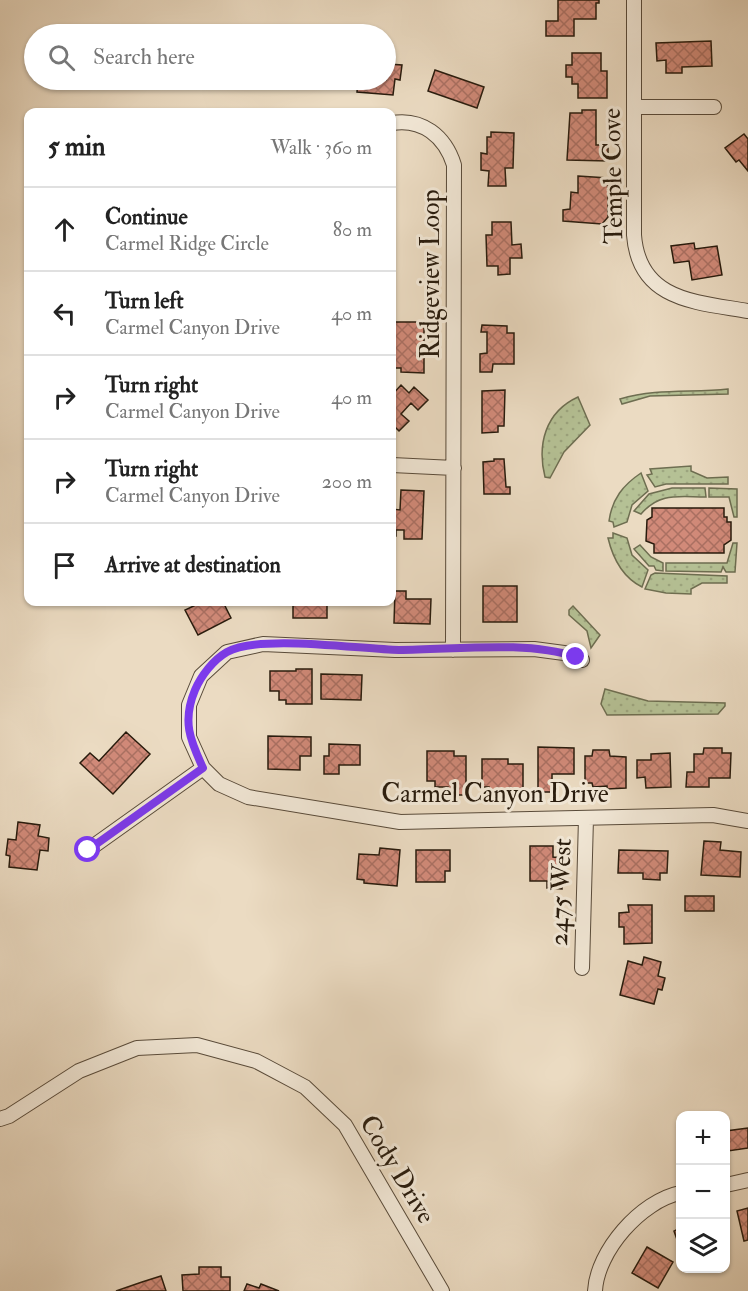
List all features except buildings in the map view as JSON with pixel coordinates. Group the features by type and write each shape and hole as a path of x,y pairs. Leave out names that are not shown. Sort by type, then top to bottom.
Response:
{"street":[{"name":"Temple Cove","path":"634,0 634,235 637,253 645,271 659,287 679,298 748,311"},
{"path":"634,107 714,107"},
{"name":"Ridgeview Loop","path":"396,123 420,124 432,131 450,151 454,165 453,650"},
{"path":"396,465 454,468"},
{"name":"Carmel Canyon Drive","path":"582,660 558,652 534,648 453,650 262,644 227,652 201,676 189,705 189,737 203,768 219,784 248,797 400,822 713,815 748,821"},
{"path":"88,850 203,768"},
{"name":"2475 West","path":"582,968 586,818"},
{"name":"Cody Drive","path":"0,1119 9,1116 79,1071 137,1048 197,1045 256,1061 305,1087 345,1125 442,1291"},
{"path":"730,1184 748,1180"},
{"path":"595,1291 609,1246 636,1217 676,1194"}],"green space":[{"path":"728,389 728,394 650,396 622,404 620,399 661,392"},
{"path":"578,397 590,425 564,452 550,478 545,477 542,453 546,431 558,411"},
{"path":"691,466 691,471 707,478 728,477 728,484 666,484 655,487 647,475 652,474 650,469"},
{"path":"641,473 648,491 632,505 627,522 614,527 613,522 609,521 616,499 629,482"},
{"path":"672,488 705,488 706,497 670,497 655,502 641,514 634,511 649,494"},
{"path":"709,488 737,489 737,517 734,517 729,497 709,497"},
{"path":"613,533 627,538 632,555 648,570 642,587 624,573 616,560 608,538 613,538"},
{"path":"733,543 737,543 735,572 726,572 723,567 721,572 666,571 666,563 727,563"},
{"path":"640,545 651,557 663,563 663,571 649,566 634,549"},
{"path":"655,573 727,576 727,583 702,583 691,589 691,594 645,589 651,575"},
{"path":"573,606 600,635 591,648 587,631 569,615 569,610"},
{"path":"605,689 648,701 725,703 725,706 718,714 607,715 601,704"}],"route":[{"path":"88,850 203,768 189,737 189,705 201,676 227,652 262,644 395,650 534,648 576,657"}]}
